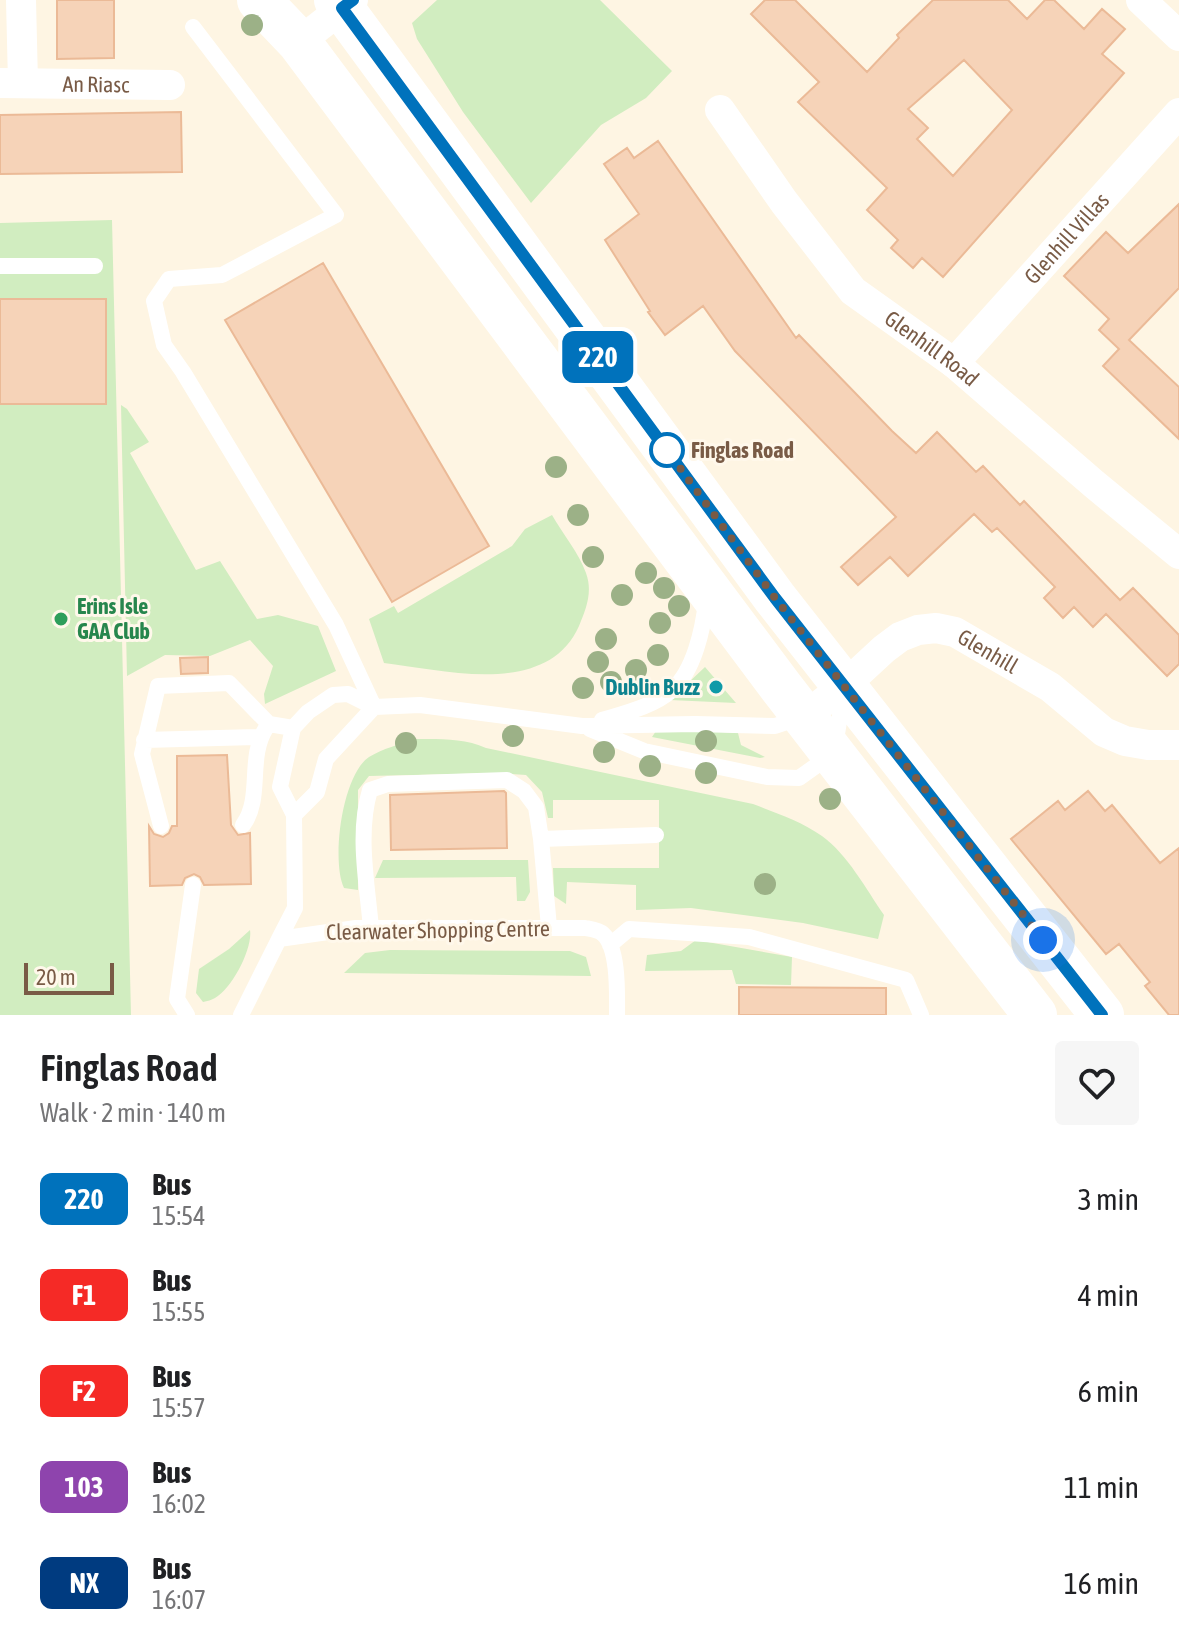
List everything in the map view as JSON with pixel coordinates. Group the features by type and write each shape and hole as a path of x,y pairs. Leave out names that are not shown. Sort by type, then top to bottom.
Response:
{"main road":[{"path":"259,0 299,42 804,717 1035,1015"},
{"path":"344,3 775,598 1102,1015"}],"street":[{"name":"An Riasc","path":"21,0 12,83 170,85"},
{"path":"1141,0 1179,36"},
{"path":"299,42 344,3"},
{"name":"Glenhill Road","path":"720,110 784,202 853,291 954,363 1179,554"},
{"name":"Glenhill Villas","path":"954,363 1179,113"},
{"name":"Glenhill","path":"804,717 900,637 918,630 936,628 955,632 1050,687 1104,732 1125,741 1148,745 1179,745"}],"lane":[{"path":"193,27 336,215 222,275 169,279 154,301 164,345 336,625 374,707"},
{"path":"0,266 95,266"},
{"path":"582,726 634,711 672,691 684,676 703,633 708,586"},
{"path":"161,826 142,754 158,686 229,683 265,730"},
{"path":"582,726 644,751 767,777 799,778 834,753 844,686"},
{"path":"241,1015 295,908 294,815 280,787 293,728 308,712 333,695 348,694 374,707 420,705 582,726 775,726 804,717"},
{"path":"294,815 317,792 326,759 374,707"},
{"path":"144,740 293,728"},
{"path":"243,825 251,814 257,742 265,730"},
{"path":"371,928 364,835 370,790 388,784 507,780 524,791 536,807 549,927"},
{"path":"541,839 656,835"},
{"path":"187,1015 177,999 193,885"},
{"name":"Clearwater Shopping Centre","path":"279,939 322,931 371,928 549,927 585,928 602,933 610,945"},
{"path":"617,1015 615,968 610,945 629,929 749,937 906,980 921,1015"}],"green space":[{"path":"437,0 600,0 672,71 646,98 601,125 531,203 463,112 417,39 412,23"},
{"name":"Erins Isle GAA Club","path":"112,220 131,1015 0,1015 0,223"},
{"path":"121,405 149,442 130,453 196,570 220,561 257,619 278,615 318,626 336,671 265,704 264,694 273,666 250,640 210,656 165,655 127,676"},
{"path":"552,515 579,558 589,587 582,620 564,649 543,663 519,671 492,674 384,663 369,619 394,606 398,613 512,546 525,529"},
{"path":"705,667 736,703 670,700"},
{"path":"658,728 738,733 741,745 765,757 652,737"},
{"path":"416,739 469,742 753,804 788,818 822,836 856,873 884,915 878,939 803,923 691,908 636,910 636,885 567,882 566,904 554,896 553,868 659,868 659,800 553,800 553,818 548,818 542,792 526,775 369,776 358,790 358,890 344,888 340,875 339,839 352,781 369,757"},
{"path":"383,860 528,860 530,892 525,901 517,901 516,877 375,878"},
{"path":"250,930 245,957 234,977 222,993 203,1002 196,993 199,969"},
{"path":"696,940 792,957 791,985 736,984 732,970 645,971 647,955 681,951"},
{"path":"390,950 570,951 586,957 591,976 344,973 365,953"}],"building":[{"path":"57,0 114,0 114,58 57,59"},
{"path":"765,0 795,0 867,72 899,38 897,35 933,0 1008,0 1027,19 1045,0 1054,0 1084,29 1102,9 1125,29 1102,54 1124,73 943,277 922,258 913,268 891,248 898,240 867,210 887,188 798,102 819,82 751,14","holes":["964,60 1012,110 953,176 917,139 928,128 908,109"]},
{"path":"181,112 182,172 0,174 0,115"},
{"path":"658,141 796,338 799,335 892,431 916,453 937,432 976,472 983,466 1020,505 1024,501 1120,600 1133,588 1179,635 1179,664 1167,676 1106,614 1093,627 1074,607 1063,618 1044,598 1055,587 997,528 992,532 974,514 908,576 890,557 858,585 841,567 896,517 735,351 703,306 665,335 605,240 639,214 604,164 627,148 634,158"},
{"path":"1179,204 1179,288 1129,340 1179,387 1179,439 1103,366 1119,349 1099,330 1109,319 1064,276 1106,232 1128,253"},
{"path":"323,263 489,546 392,602 225,320"},
{"path":"0,299 106,299 106,404 0,404"},
{"path":"208,657 208,673 181,674 180,658"},
{"path":"227,755 231,825 238,835 250,833 251,884 204,885 200,877 194,874 185,878 182,885 150,886 149,826 154,834 163,837 172,826 177,826 177,756"},
{"path":"504,791 507,848 391,850 390,795"},
{"path":"1088,791 1105,811 1112,805 1160,863 1179,848 1179,1015 1169,1015 1145,986 1150,982 1119,944 1106,954 1011,839 1058,801 1065,810"},
{"path":"739,987 886,988 886,1015 739,1015"}],"bus line":[{"name":"220","path":"353,0 342,8 775,598 1102,1015"}],"place":[{"name":"Finglas Road","path":"667,450"},
{"name":"Erins Isle GAA Club","path":"61,619"},
{"name":"Dublin Buzz","path":"716,687"}],"route":[{"path":"667,450 661,442 775,598 1043,940"}]}
